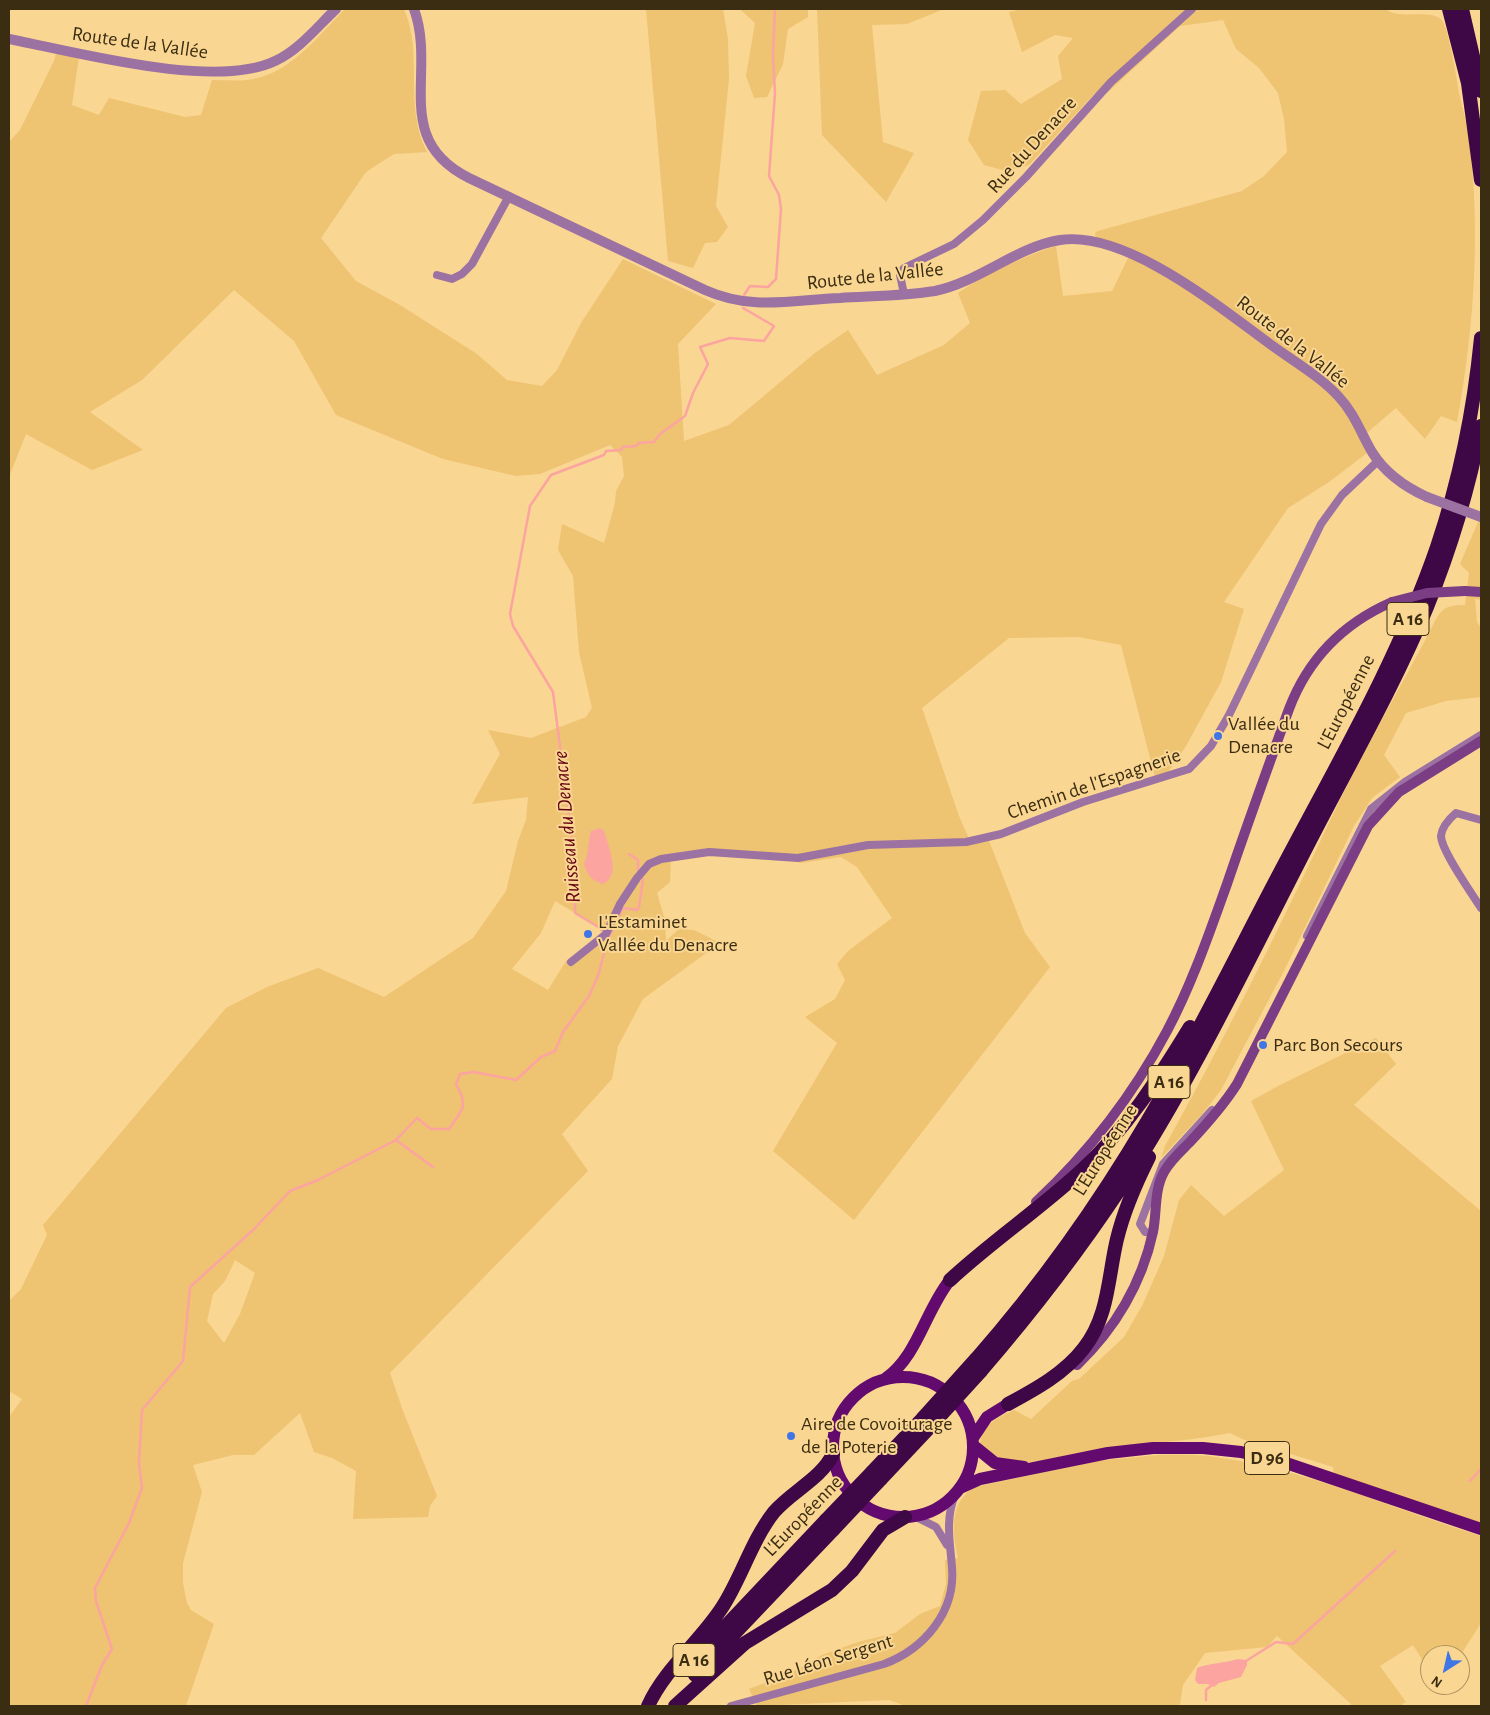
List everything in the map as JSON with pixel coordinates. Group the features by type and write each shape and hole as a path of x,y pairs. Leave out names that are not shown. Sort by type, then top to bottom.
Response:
{"highway":[{"path":"1449,9 1468,83 1481,180"},
{"path":"1462,9 1481,91"},
{"name":"L'Européenne","path":"979,1365 1050,1268 1121,1165 1179,1065 1390,660 1429,568 1447,514 1463,455 1472,410 1481,338"},
{"name":"L'Européenne","path":"649,1706 877,1476 979,1365 1032,1311 1123,1185 1168,1110 1411,642 1433,592 1454,534 1481,426"},
{"path":"950,1280 1082,1170 1128,1120 1168,1063 1276,879"},
{"path":"1008,1404 1057,1374 1080,1352 1093,1334 1105,1305 1124,1216 1140,1174 1165,1126 1168,1110"},
{"path":"649,1706 656,1690 723,1606 770,1518 788,1497 823,1470 833,1454"},
{"path":"676,1706 740,1648 832,1590 852,1571 882,1530 909,1517"},
{"name":"L'Européenne","path":"666,1706 829,1525"}],"main road":[{"path":"885,1379 912,1377 926,1380 942,1388 953,1397 964,1412 973,1442 970,1470 958,1492 934,1510 909,1517 882,1514 858,1501 841,1480 833,1454 836,1428 844,1409 862,1390 885,1379 908,1358 932,1306 950,1280 977,1251 1054,1184 1089,1146 1131,1090 1166,1032 1195,972 1299,685 1314,662 1337,636 1360,619 1392,602 1427,593 1481,592"},
{"path":"973,1442 987,1417 1008,1404 1021,1401 1052,1384 1074,1367 1098,1343 1115,1320 1143,1266 1153,1232 1158,1188 1168,1166 1230,1095 1301,953 1371,822 1399,792 1481,741"},
{"name":"D 96","path":"973,1442 987,1458 1001,1465 1016,1467 1044,1465"},
{"name":"D 96","path":"958,1492 976,1480 1124,1450 1188,1447 1217,1449 1289,1464 1481,1529"}],"street":[{"name":"Route de la Vallée","path":"9,39 178,70 207,72 248,70 270,64 289,53 336,9"},
{"name":"Route de la Vallée","path":"414,9 420,39 422,117 429,142 437,155 448,166 508,196 712,293 734,301 766,304 904,294 955,286 1055,241 1077,239 1106,245 1148,262 1181,281 1325,384 1348,408 1378,461 1403,484 1427,497 1481,517"},
{"name":"Rue du Denacre","path":"904,294 900,275 904,268 954,244 983,220 1022,181 1111,82 1192,9"},
{"path":"437,275 452,279 469,268 508,196"},
{"name":"Chemin de l'Espagnerie","path":"571,962 603,938 610,928 619,906 637,878 646,867 661,859 702,852 798,858 868,845 966,842 1008,832 1083,802 1189,769 1211,746 1229,715 1321,524 1342,495 1378,461"},
{"path":"1301,953 1371,808 1405,782 1481,735"},
{"path":"1481,820 1456,813 1446,822 1441,838 1445,850 1481,908"},
{"path":"1153,1232 1145,1232 1140,1224 1160,1168 1227,1091 1276,1003"},
{"name":"Rue Léon Sergent","path":"731,1706 878,1666 914,1648 934,1628 946,1607 952,1576 949,1515 958,1492"},
{"path":"909,1517 936,1527 942,1534 950,1552"}],"shaded area":[{"path":"345,9 404,9 410,26 413,44 416,117 427,152 394,154 366,172 321,238 356,281 400,305 477,354 507,380 542,386 557,370 581,323 623,259 716,304 678,344 684,441 729,425 815,353 848,330 877,375 944,345 970,323 958,293 993,272 1043,250 1056,246 1063,296 1112,291 1132,250 1096,238 1095,233 1242,191 1264,176 1287,152 1284,119 1278,93 1259,68 1236,49 1223,20 1180,26 1107,93 1098,97 1095,93 1029,165 1006,171 984,165 968,140 981,91 1005,90 1021,104 1062,79 1058,56 1073,38 1055,35 1022,52 1009,12 1022,9 1386,9 1399,14 1432,15 1443,22 1448,36 1468,132 1473,173 1475,209 1474,280 1468,352 1457,422 1441,416 1425,439 1396,408 1361,438 1367,453 1329,482 1288,508 1224,602 1244,609 1221,682 1186,746 1167,774 1155,777 1121,645 1078,637 1009,638 922,708 959,816 970,841 988,838 1025,933 1050,967 854,1220 773,1151 837,1043 805,1017 835,999 845,980 837,964 848,951 892,918 857,867 841,857 801,863 764,854 729,853 671,858 670,882 657,893 665,920 666,941 679,929 694,930 720,943 643,999 618,1046 612,1079 562,1134 588,1171 390,1373 437,1496 430,1506 428,1517 353,1519 356,1471 332,1458 314,1452 300,1413 254,1455 233,1455 193,1465 202,1492 183,1563 183,1583 187,1603 191,1610 214,1624 186,1706 9,1706 9,1417 22,1399 9,1391 9,1301 21,1289 47,1235 43,1225 226,1008 267,987 318,968 384,997 473,938 506,891 518,841 526,820 528,797 472,804 500,754 488,730 531,738 586,717 592,708 579,652 573,576 558,550 562,524 604,543 615,503 616,491 624,476 622,457 610,445 540,474 516,476 443,459 336,415 294,341 234,290 142,380 90,412 143,450 92,470 26,434 9,477 9,142 20,130 54,61 56,53 79,57 72,105 99,115 109,98 185,117 201,115 212,80 247,80 258,78 283,67 306,50","holes":["555,901 600,928 606,926 594,943 566,961 548,990 512,969 541,933","235,1260 255,1273 240,1314 224,1343 207,1321 213,1294 225,1281"]},
{"path":"646,9 723,9 728,39 729,79 716,206 728,227 717,242 705,243 693,268 668,261"},
{"path":"740,9 808,9 808,17 788,29 783,64 767,97 754,98 746,76 755,23"},
{"path":"817,9 944,9 907,24 872,25 883,142 914,153 886,202 822,135"},
{"path":"1481,515 1481,600 1475,599 1477,622 1481,628 1481,697 1446,701 1406,713 1384,755 1400,777 1372,798 1354,826 1285,969 1221,1090 1203,1113 1161,1158 1165,1146 1249,988 1351,778 1436,620 1446,608 1465,605 1469,573 1460,564"},
{"path":"600,828 604,831 613,867 609,880 603,884 590,877 584,864 591,831"},
{"path":"1376,1038 1396,1064 1354,1105 1481,1211 1481,1523 1334,1474 1333,1467 1242,1439 1230,1433 1101,1449 1047,1460 1020,1463 1002,1460 980,1447 983,1433 995,1420 1014,1410 1031,1419 1072,1381 1079,1379 1124,1337 1143,1304 1164,1256 1179,1200 1191,1185 1224,1216 1284,1170 1251,1101"},
{"path":"1158,1455 1186,1455 1208,1456 1249,1463 1316,1480 1481,1536 1481,1623 1467,1645 1420,1645 1420,1656 1413,1645 1380,1666 1406,1702 1402,1704 1403,1706 1351,1706 1277,1636 1267,1647 1205,1653 1183,1685 1180,1704 1177,1706 906,1706 889,1700 757,1706 749,1689 791,1673 822,1655 858,1642 895,1633 920,1614 940,1606 946,1584 945,1560 958,1558 954,1538 957,1509 967,1493 975,1487 1097,1461"},
{"path":"1238,1659 1247,1660 1247,1665 1241,1677 1219,1683 1214,1687 1208,1684 1198,1684 1195,1680 1197,1668"}],"waterway":[{"name":"Ruisseau du Denacre","path":"744,295 750,286 768,287 776,279 781,209 779,195 769,176 775,93 773,55 775,9"},
{"name":"Ruisseau du Denacre","path":"86,1706 102,1665 112,1649 96,1601 95,1588 129,1523 142,1488 139,1463 142,1410 183,1361 190,1287 253,1230 290,1191 318,1180 396,1140 417,1118 431,1129 449,1129 462,1108 462,1098 456,1085 460,1074 474,1072 516,1080 541,1057 555,1051 563,1032 589,996 598,976 608,939 600,928 575,913 575,864 553,692 513,626 510,614 530,506 551,475 604,455 606,451 621,450 623,447 636,446 639,443 654,442 660,434 685,416 693,393 708,364 700,347 730,338 764,341 774,326 743,308"},
{"path":"608,939 623,908 637,910 639,907 643,879 638,870 638,860 629,854"},
{"path":"396,1140 433,1167"},
{"path":"1470,1481 1481,1469"},
{"path":"1246,1661 1276,1642 1293,1644 1395,1551"},
{"path":"1206,1700 1206,1690 1213,1684"}],"place":[{"name":"Vallée du Denacre","path":"1218,736"},
{"name":"L'Estaminet Vallée du Denacre","path":"588,934"},
{"name":"Parc Bon Secours","path":"1263,1045"},
{"name":"Aire de Covoiturage de la Poterie","path":"791,1436"}]}
